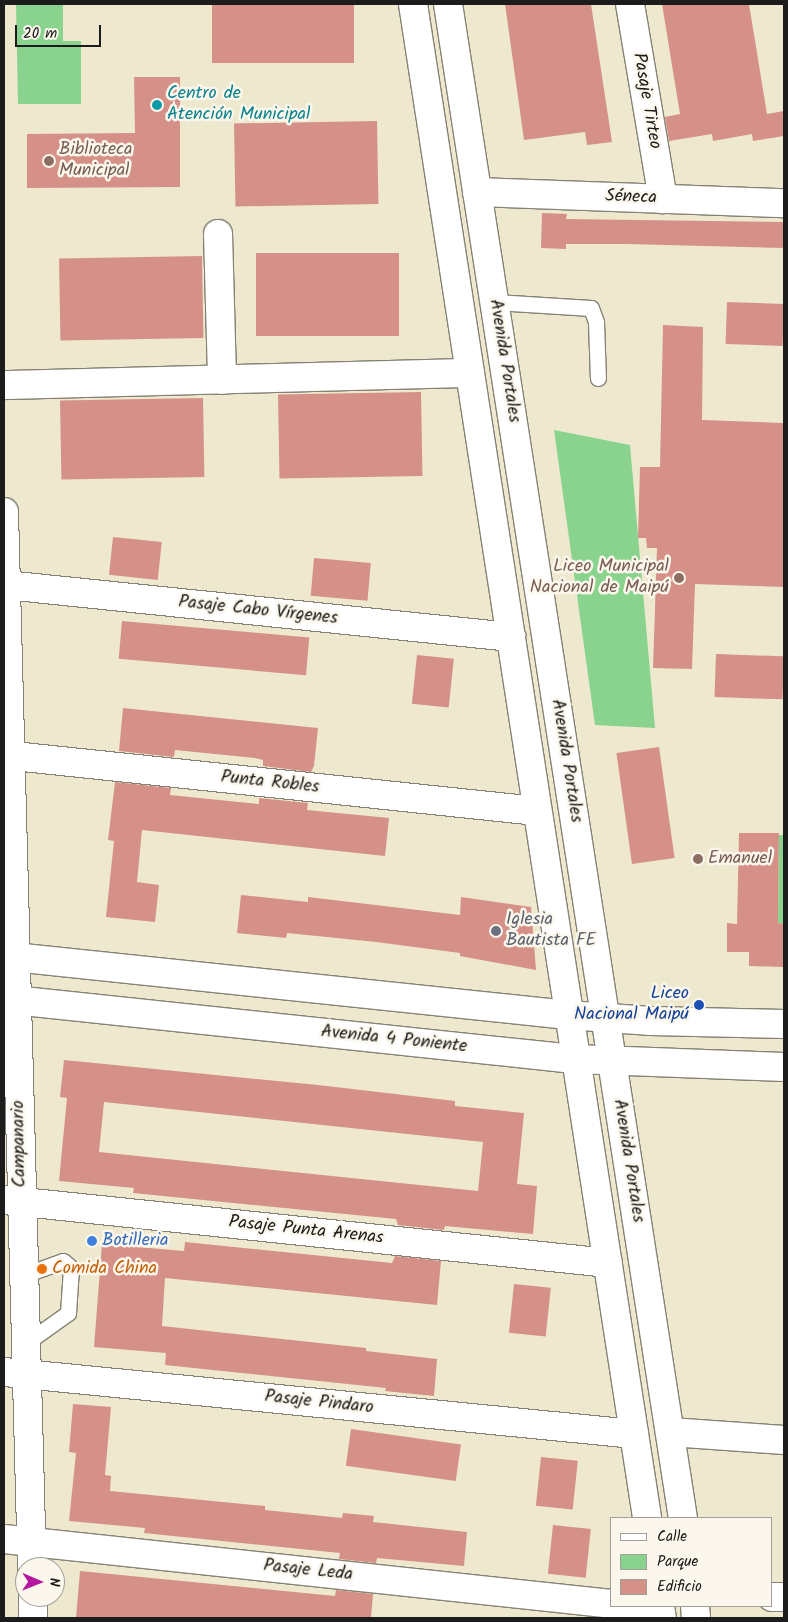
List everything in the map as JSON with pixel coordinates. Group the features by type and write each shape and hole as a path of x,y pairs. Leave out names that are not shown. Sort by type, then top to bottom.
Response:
{"street":[{"name":"Avenida Portales","path":"412,4 511,637 574,1059 608,1263 647,1517"},
{"name":"Avenida Portales","path":"448,4 683,1517"},
{"name":"Pasaje Tirteo","path":"630,4 663,199"},
{"name":"Séneca","path":"477,192 784,203"},
{"path":"218,234 222,380"},
{"path":"4,385 470,373"},
{"name":"Campanario","path":"4,512 13,1201 24,1275 26,1343 15,1373 31,1554"},
{"name":"Pasaje Cabo Vírgenes","path":"5,568 511,637"},
{"name":"Punta Robles","path":"7,755 537,811"},
{"path":"10,957 568,1015 784,1024"},
{"name":"Avenida 4 Poniente","path":"10,1000 574,1059 612,1062 784,1067"},
{"name":"Pasaje Punta Arenas","path":"13,1201 608,1263"},
{"name":"Pasaje Pindaro","path":"15,1373 634,1434"},
{"path":"670,1432 784,1440"},
{"name":"Pasaje Leda","path":"4,1539 31,1554 610,1604"},
{"path":"633,1607 661,1611"}],"lane":[{"path":"495,302 591,308 596,322 598,378"},
{"path":"24,1275 63,1262 71,1268 68,1313 26,1343"}],"green space":[{"path":"16,4 63,4 63,41 81,41 81,104 18,104"},
{"path":"554,430 630,445 655,728 595,725"},
{"path":"779,835 784,835 784,924 778,923"}],"building":[{"path":"212,4 354,4 354,63 212,63"},
{"path":"505,4 591,4 612,142 587,145 585,132 524,140"},
{"path":"662,4 749,4 767,114 784,111 784,136 753,141 752,134 713,141 712,134 669,141 665,117 680,114"},
{"name":"Centro de Atención Municipal","path":"134,77 180,77 180,187 27,188 27,134 135,133"},
{"path":"377,121 378,204 235,206 234,123"},
{"path":"542,213 567,214 566,219 784,222 784,248 566,244 566,249 541,248"},
{"path":"256,253 399,253 399,336 256,336"},
{"path":"202,256 203,338 60,340 59,258"},
{"path":"727,302 784,304 782,346 726,344"},
{"path":"663,325 703,327 702,420 784,423 784,587 695,584 692,669 653,668 657,548 647,548 646,538 638,538 640,467 660,467"},
{"path":"421,392 422,476 279,478 278,394"},
{"path":"203,398 204,477 61,479 60,400"},
{"path":"113,537 162,542 158,580 109,575"},
{"path":"314,558 371,563 367,601 311,596"},
{"path":"122,621 309,637 306,675 119,659"},
{"path":"716,654 784,656 782,699 714,697"},
{"path":"417,655 454,659 449,708 412,704"},
{"path":"123,708 318,728 314,766 311,772 263,766 263,760 255,758 175,750 174,757 119,751"},
{"path":"659,747 675,858 632,864 616,753"},
{"path":"115,782 171,788 170,795 259,804 259,798 308,803 307,810 389,818 385,856 142,830 137,882 159,885 155,922 106,917 114,841 108,840"},
{"path":"739,833 779,833 778,923 784,924 784,967 749,966 749,952 727,952 727,923 737,924"},
{"path":"241,895 308,902 308,897 460,915 461,897 531,907 536,970 460,956 460,953 376,942 287,933 286,938 237,933"},
{"path":"64,1060 318,1085 455,1101 455,1106 524,1113 517,1184 537,1186 533,1234 445,1226 444,1230 398,1225 396,1219 133,1193 134,1188 59,1181 67,1098 60,1097","holes":["104,1102 483,1142 478,1191 99,1152"]},
{"path":"185,1242 392,1263 395,1256 441,1261 437,1305 165,1278 162,1326 366,1348 366,1351 437,1359 434,1396 385,1391 386,1388 165,1365 166,1353 94,1347 102,1244 184,1251"},
{"path":"514,1284 551,1288 546,1337 509,1333"},
{"path":"73,1404 111,1407 105,1475 111,1476 110,1491 265,1506 265,1510 342,1518 343,1513 374,1516 373,1522 467,1532 464,1566 377,1558 376,1563 339,1559 340,1553 144,1533 145,1528 69,1521 76,1453 69,1452"},
{"path":"351,1429 461,1444 456,1481 346,1466"},
{"path":"541,1457 578,1461 573,1510 536,1506"},
{"path":"553,1525 591,1529 586,1578 548,1574"},
{"path":"80,1571 335,1596 336,1590 373,1594 371,1618 76,1618"}],"place":[{"name":"Centro de Atención Municipal","path":"157,105"},
{"name":"Biblioteca Municipal","path":"49,161"},
{"name":"Liceo Municipal Nacional de Maipú","path":"679,578"},
{"name":"Emanuel","path":"698,859"},
{"name":"Iglesia Bautista FE","path":"496,931"},
{"name":"Liceo Nacional Maipú","path":"699,1005"},
{"name":"Botilleria","path":"92,1241"},
{"name":"Comida China","path":"42,1269"}]}
